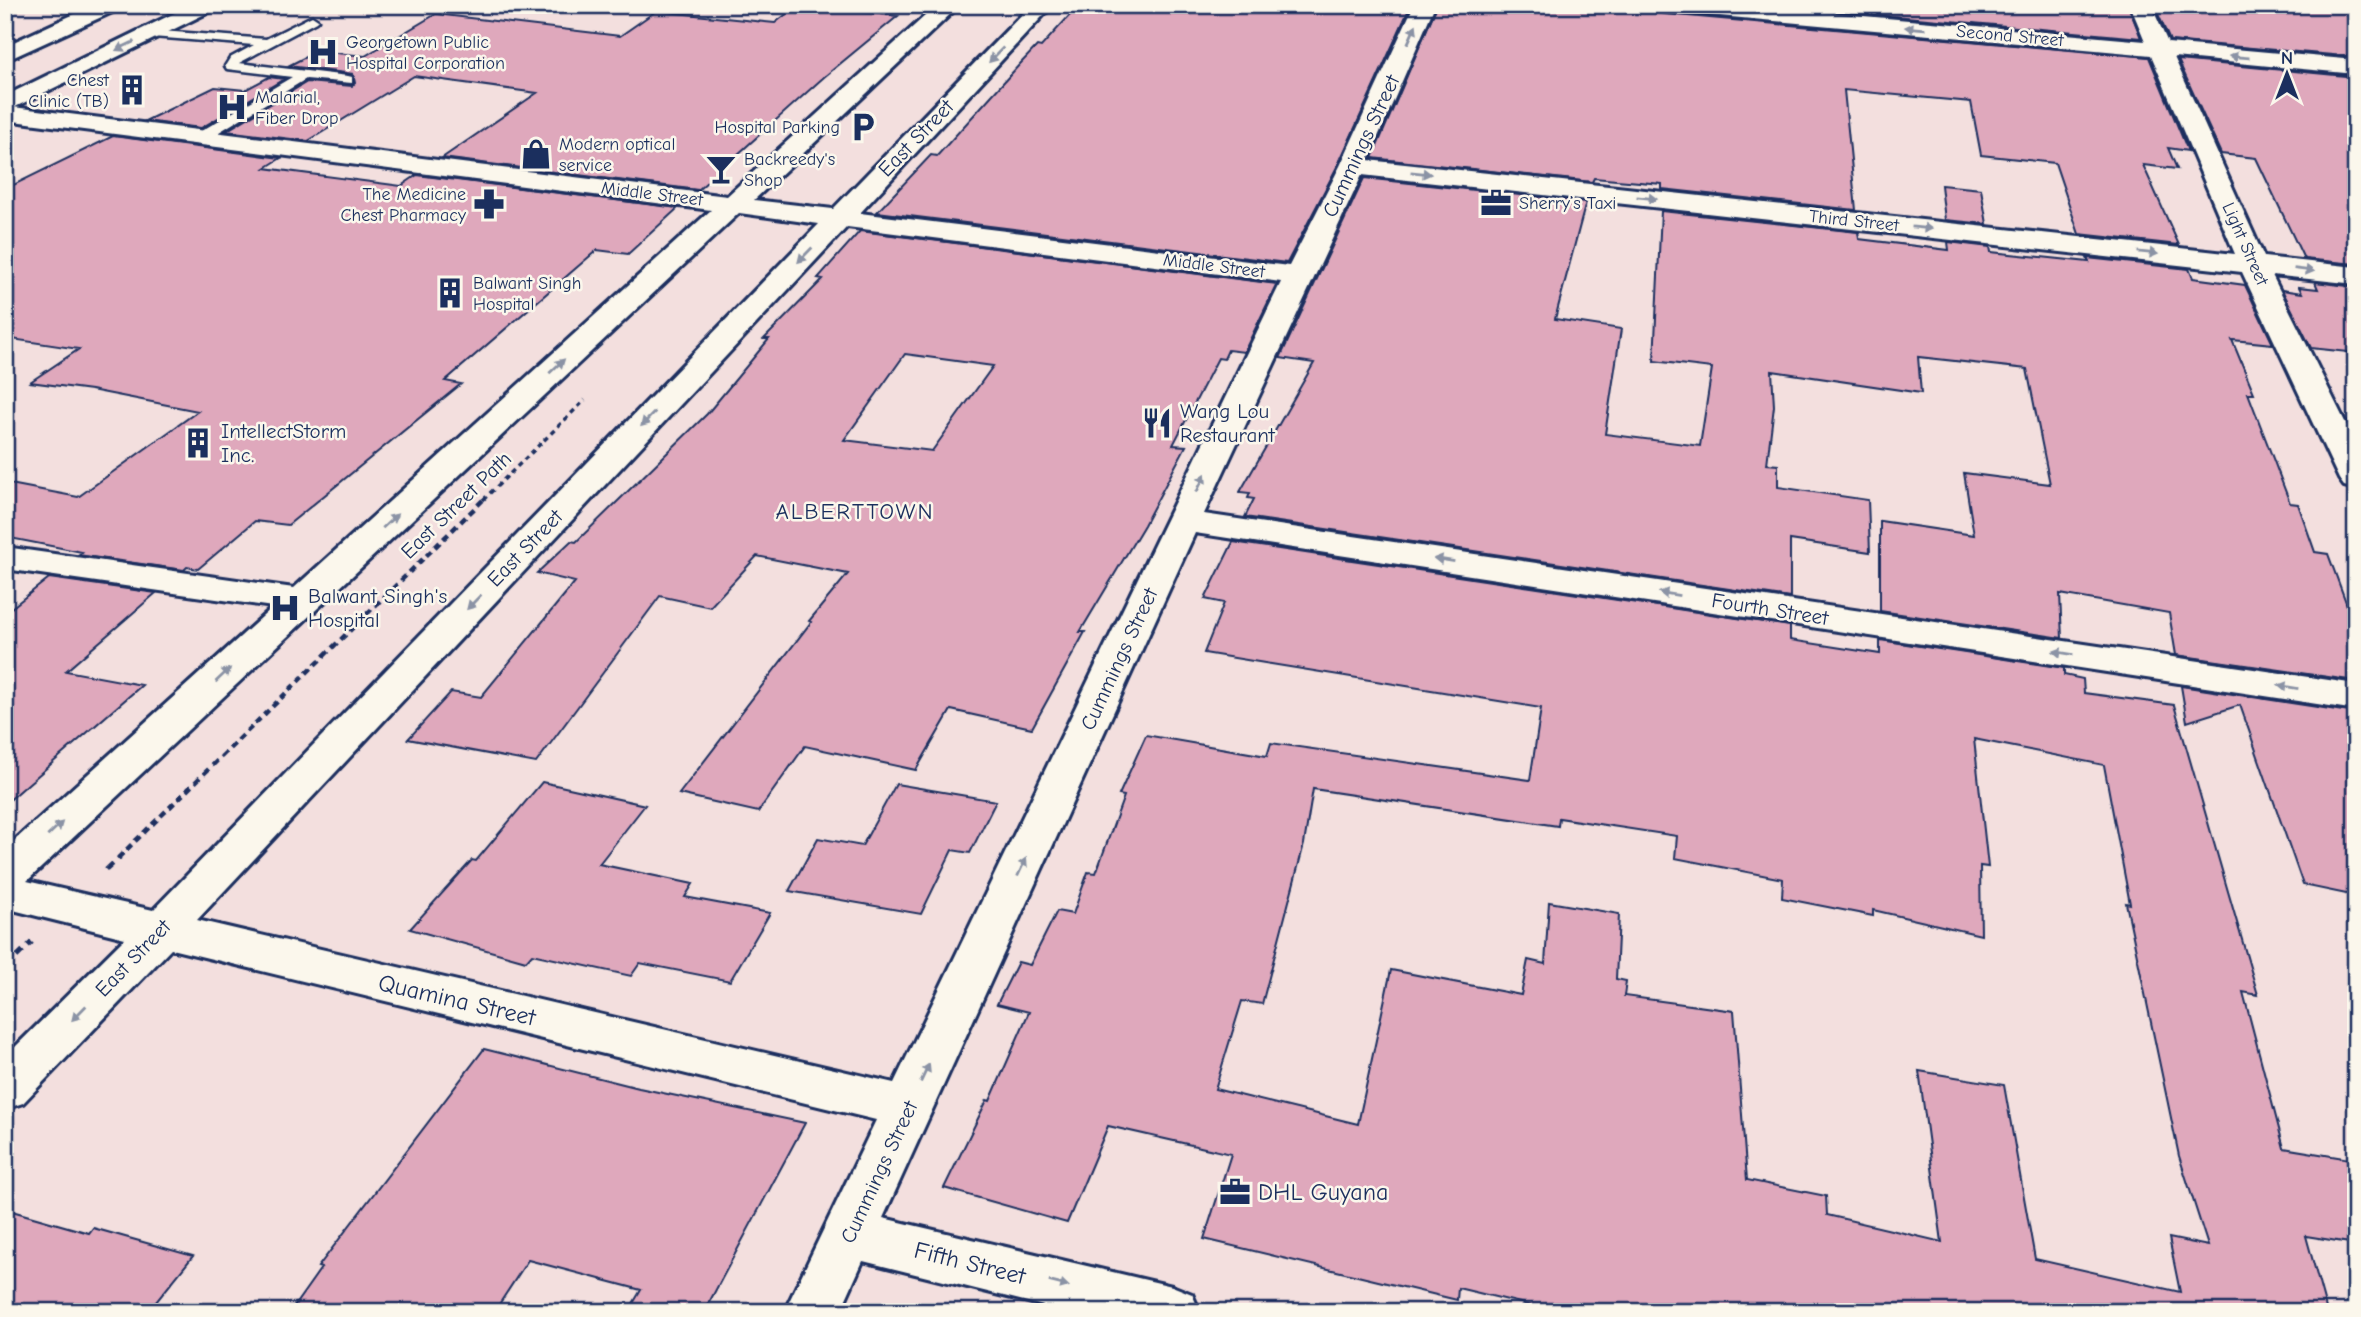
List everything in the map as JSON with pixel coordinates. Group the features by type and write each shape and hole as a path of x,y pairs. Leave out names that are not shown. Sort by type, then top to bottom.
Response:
{"street":[{"path":"5,54 111,5"},
{"path":"5,105 208,5"},
{"path":"5,875 950,5"},
{"name":"East Street","path":"5,1089 161,930 1043,5"},
{"name":"Cummings Street","path":"812,1312 1298,276 1353,166 1425,5"},
{"name":"Second Street","path":"1665,5 2356,67"},
{"name":"Light Street","path":"2140,5 2253,265 2356,479"},
{"name":"Middle Street","path":"5,113 1298,276"},
{"name":"Third Street","path":"1353,166 2356,276"},
{"name":"Fourth Street","path":"1184,521 2356,697"},
{"path":"5,558 303,600"},
{"name":"Quamina Street","path":"5,892 909,1107"},
{"name":"Fifth Street","path":"850,1234 1171,1312"}],"lane":[{"path":"312,20 234,61 231,66 348,80"},
{"path":"152,33 267,43"},
{"path":"201,137 302,76"}],"path":[{"name":"East Street Path","path":"5,968 591,394"}],"building":[{"path":"798,5 898,16 824,77 698,190 442,158 537,93 414,76 308,141 226,131 307,82 352,86 355,83 353,74 288,66 317,51 365,56 436,14 620,36 656,11 775,23"},
{"path":"1079,5 1411,5 1338,165 1287,263 877,212 931,155 937,156 1020,64 1037,46 1041,47"},
{"path":"1437,5 1653,5 1657,12 1665,14 2149,57 2188,151 2168,148 2177,169 2143,165 2179,245 2079,234 2055,163 1981,155 1971,102 1844,90 1856,210 1662,189 1662,184 1594,178 1592,182 1372,158"},
{"path":"1772,5 2128,5 2141,38"},
{"path":"2154,5 2342,5 2356,26 2356,57 2170,41"},
{"path":"2178,60 2356,77 2356,264 2304,259 2256,158 2221,154"},
{"path":"269,77 284,79 201,128 145,121 215,87 245,90"},
{"path":"113,136 281,158 265,168 401,186 417,175 678,208 628,254 597,250 445,381 461,384 288,525 255,521 198,569 187,567 184,570 78,555 82,552 5,537 5,483 78,497 198,411 91,390 30,382 79,349 5,338 5,189"},
{"path":"1364,178 1586,202 1555,319 1621,329 1605,434 1700,446 1712,368 1654,361 1661,211 1858,232 1859,239 1949,250 1948,242 1990,247 1991,252 2089,262 2087,258 2189,269 2193,278 2245,285 2273,344 2232,340 2254,393 2248,393 2290,503 2298,504 2315,552 2328,554 2350,613 2356,614 2356,681 2176,655 2169,613 2060,594 2062,638 1880,611 1880,521 1974,535 1964,473 2050,484 2027,369 1918,357 1921,393 1772,371 1774,406 1767,464 1778,465 1778,487 1868,500 1870,552 1790,540 1790,598 1245,517 1254,499 1248,498 1250,493 1240,492 1314,363 1280,358"},
{"path":"1941,185 1981,189 1987,224 1945,220"},
{"path":"860,231 1277,284 1244,352 1228,350 1224,359 1218,358 1173,445 1186,446 1144,525 1080,632 1085,632 1032,728 951,710 916,770 805,746 758,812 679,794 811,622 809,621 848,574 757,556 710,607 660,596 536,763 408,739 451,692 481,697 575,582 537,573 571,541 576,542 707,414 769,339 764,339 823,279 818,278","holes":["905,354 993,366 932,451 844,440"]},
{"path":"2315,282 2356,287 2356,369 2348,352 2311,348 2282,290 2302,293 2299,287 2318,289"},
{"path":"1233,542 1790,626 1790,640 1880,654 1880,640 2064,668 2064,675 2083,679 2084,693 2174,705 2258,995 2243,992 2284,1148 2356,1160 2356,1244 2306,1236 2327,1312 1558,1312 1458,1288 1457,1300 1204,1239 1231,1154 1108,1126 1067,1223 944,1188 987,1100 990,1101 1029,1012 997,1004 1018,962 1030,965 1057,911 1073,914 1088,872 1096,873 1124,796 1119,795 1146,735 1267,756 1271,743 1530,780 1541,708 1204,653 1224,603 1205,599","holes":["1974,739 2104,765 2130,904 2126,903 2179,1156 2208,1246 2169,1238 2180,1292 2035,1259 2004,1085 1919,1071 1942,1242 1827,1215 1826,1196 1747,1180 1734,1011 1624,996 1626,981 1616,979 1619,914 1549,902 1545,964 1528,960 1521,995 1391,970 1358,1124 1215,1089 1242,1001 1262,1004 1304,844 1313,789 1558,826 1559,818 1677,836 1675,858 1783,879 1782,898 1873,916 1873,910 1981,935 1980,866 1988,867"]},
{"path":"49,578 156,593 66,671 142,685 5,804 5,613"},
{"path":"2181,686 2356,713 2356,896 2303,885 2240,705 2187,722"},
{"path":"542,782 645,805 599,864 693,884 685,897 770,913 730,981 640,963 631,976 532,954 526,961 410,929 472,860 476,861"},
{"path":"896,784 996,801 970,853 952,850 921,914 789,891 818,838 862,846"},
{"path":"484,1049 639,1088 805,1123 704,1312 628,1312 641,1290 528,1260 494,1312 290,1312 321,1268 318,1267"},
{"path":"5,1209 89,1233 93,1228 193,1256 148,1312 42,1312 5,1301"}],"place":[{"name":"Georgetown Public Hospital Corporation","path":"323,52"},
{"name":"Chest Clinic (TB)","path":"132,90"},
{"name":"Malarial, Fiber Drop","path":"232,107"},
{"name":"Hospital Parking","path":"863,127"},
{"name":"Modern optical service","path":"536,154"},
{"name":"Backreedy's Shop","path":"721,169"},
{"name":"Sherry’s Taxi","path":"1496,203"},
{"name":"The Medicine Chest Pharmacy","path":"489,204"},
{"name":"Balwant Singh Hospital","path":"450,293"},
{"name":"Wang Lou Restaurant","path":"1157,423"},
{"name":"IntellectStorm Inc.","path":"198,443"},
{"name":"Balwant Singh's Hospital","path":"285,608"},
{"name":"DHL Guyana","path":"1235,1192"}],"district":[{"name":"ALBERTTOWN","path":"855,511"}]}
